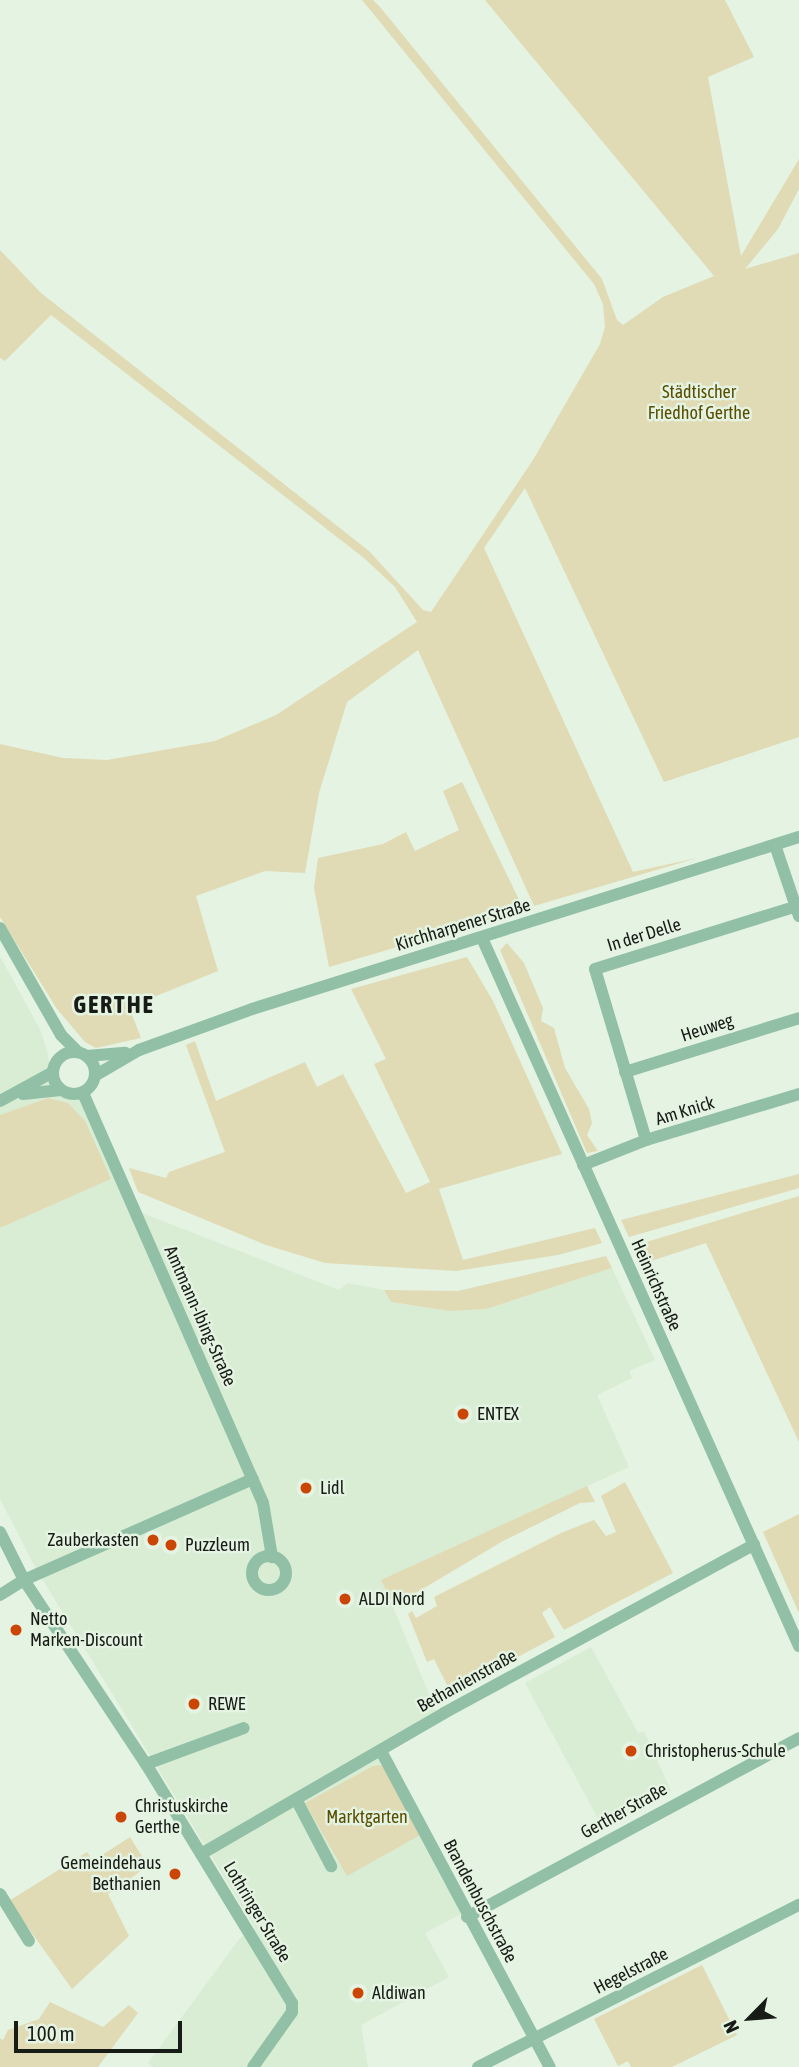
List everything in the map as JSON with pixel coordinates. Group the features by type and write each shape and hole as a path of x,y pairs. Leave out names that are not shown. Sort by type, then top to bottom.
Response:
{"street":[{"name":"Kirchharpener Straße","path":"96,1075 139,1050 322,986 799,837"},
{"path":"775,845 797,912"},
{"name":"In der Delle","path":"646,1140 595,969 797,912"},
{"path":"0,928 61,1035 82,1054 96,1075 83,1093 61,1090 15,1095"},
{"name":"Heinrichstraße","path":"482,938 799,1646"},
{"path":"45,1006 56,1046 54,1067 61,1090"},
{"name":"Heuweg","path":"625,1072 799,1018"},
{"name":"Kirchharpener Straße","path":"82,1054 139,1050"},
{"path":"0,1101 15,1095 54,1067 65,1054 82,1054"},
{"name":"Amtmann-Ibing-Straße","path":"83,1093 269,1517 272,1557"},
{"name":"Am Knick","path":"583,1165 646,1140 799,1094"},
{"path":"0,1595 24,1580 253,1479"},
{"name":"Lothringer Straße","path":"0,1532 24,1580 146,1764 293,2007 253,2067"},
{"name":"Bethanienstraße","path":"201,1854 381,1751 754,1545"},
{"path":"146,1764 244,1728"},
{"name":"Gerther Straße","path":"467,1917 799,1738"},
{"name":"Brandenbuschstraße","path":"381,1751 467,1917 550,2067"},
{"path":"296,1800 331,1866"},
{"path":"0,1894 29,1941"},
{"name":"Hegelstraße","path":"478,2067 799,1905"}],"shaded area":[{"path":"0,956 40,1029 48,1054 50,1083 57,1094 81,1099 132,1209 339,1290 348,1283 384,1290 391,1302 450,1311 486,1309 612,1268 655,1360 629,1371 632,1378 597,1395 629,1467 382,1580 436,1711 376,1747 463,1913 425,1933 449,1977 361,2025 368,2067 154,2067 148,2063 240,1938 255,1928 35,1567 0,1499 0,1228 111,1179 68,1103 48,1098 0,1115"},
{"path":"591,1647 638,1733 644,1731 671,1791 603,1828 525,1683"}],"green space":[{"name":"Städtischer Friedhof Gerthe","path":"362,0 373,0 380,7 602,279 617,320 623,325 663,297 714,276 485,0 725,0 754,57 708,77 741,256 799,159 799,189 778,229 745,269 799,253 799,737 664,782 525,488 484,548 633,872 697,858 534,906 418,650 347,702 319,793 305,873 265,871 196,896 218,971 129,1007 141,1038 96,1048 85,1042 57,1009 0,917 0,744 63,758 107,760 215,741 276,715 417,622 395,587 364,558 51,315 5,361 0,358 0,250 41,293 369,551 423,610 431,612 533,460 600,344 605,327 603,304 594,284"},
{"path":"462,782 522,906 520,911 329,967 314,888 318,858 383,844 406,832 415,851 459,830 443,791"},
{"path":"507,943 524,963 543,1008 541,1021 554,1028 565,1068 589,1109 592,1123 587,1135 598,1151 587,1153 500,950"},
{"path":"467,957 493,1001 562,1154 439,1189 463,1260 595,1228 602,1243 558,1255 456,1271 325,1263 266,1245 138,1192 129,1168 166,1178 169,1172 225,1152 186,1045 195,1041 216,1101 305,1062 317,1087 343,1074 406,1193 430,1182 374,1064 386,1059 351,989"},
{"path":"48,1098 68,1103 85,1121 111,1179 0,1228 0,1115"},
{"path":"799,1174 799,1188 629,1237 621,1220"},
{"path":"799,1196 799,1442 706,1243 642,1264 633,1246"},
{"path":"606,1256 612,1268 486,1309 450,1311 391,1302 384,1290 458,1291"},
{"path":"625,1482 673,1573 564,1630 550,1607 542,1613 555,1637 451,1693 434,1659 427,1662 408,1614 412,1611 416,1618 437,1606 434,1597 561,1533 594,1520 606,1536 616,1532 601,1496"},
{"path":"587,1486 595,1502 580,1503 503,1541 394,1606 381,1580"},
{"path":"799,1514 799,1613 763,1532"},
{"name":"Marktgarten","path":"385,1765 422,1834 347,1876 305,1803 373,1766"},
{"path":"130,1837 148,1866 108,1894 129,1936 72,1989 9,1901 87,1852 93,1861"},
{"path":"702,1965 737,2035 672,2067 631,2067 628,2061 618,2066 594,2019"},
{"path":"50,2002 103,2027 129,2005 138,2013 98,2067 0,2067 0,2038 3,2040 8,2030 39,2019"}],"place":[{"name":"ENTEX","path":"463,1414"},
{"name":"Lidl","path":"306,1488"},
{"name":"Zauberkasten","path":"153,1540"},
{"name":"Puzzleum","path":"171,1545"},
{"name":"ALDI Nord","path":"345,1599"},
{"name":"Netto Marken-Discount","path":"16,1630"},
{"name":"REWE","path":"194,1704"},
{"name":"Christopherus-Schule","path":"631,1751"},
{"name":"Christuskirche Gerthe","path":"121,1817"},
{"name":"Gemeindehaus Bethanien","path":"175,1874"},
{"name":"Aldiwan","path":"358,1993"}],"district":[{"name":"GERTHE","path":"114,1005"}]}
